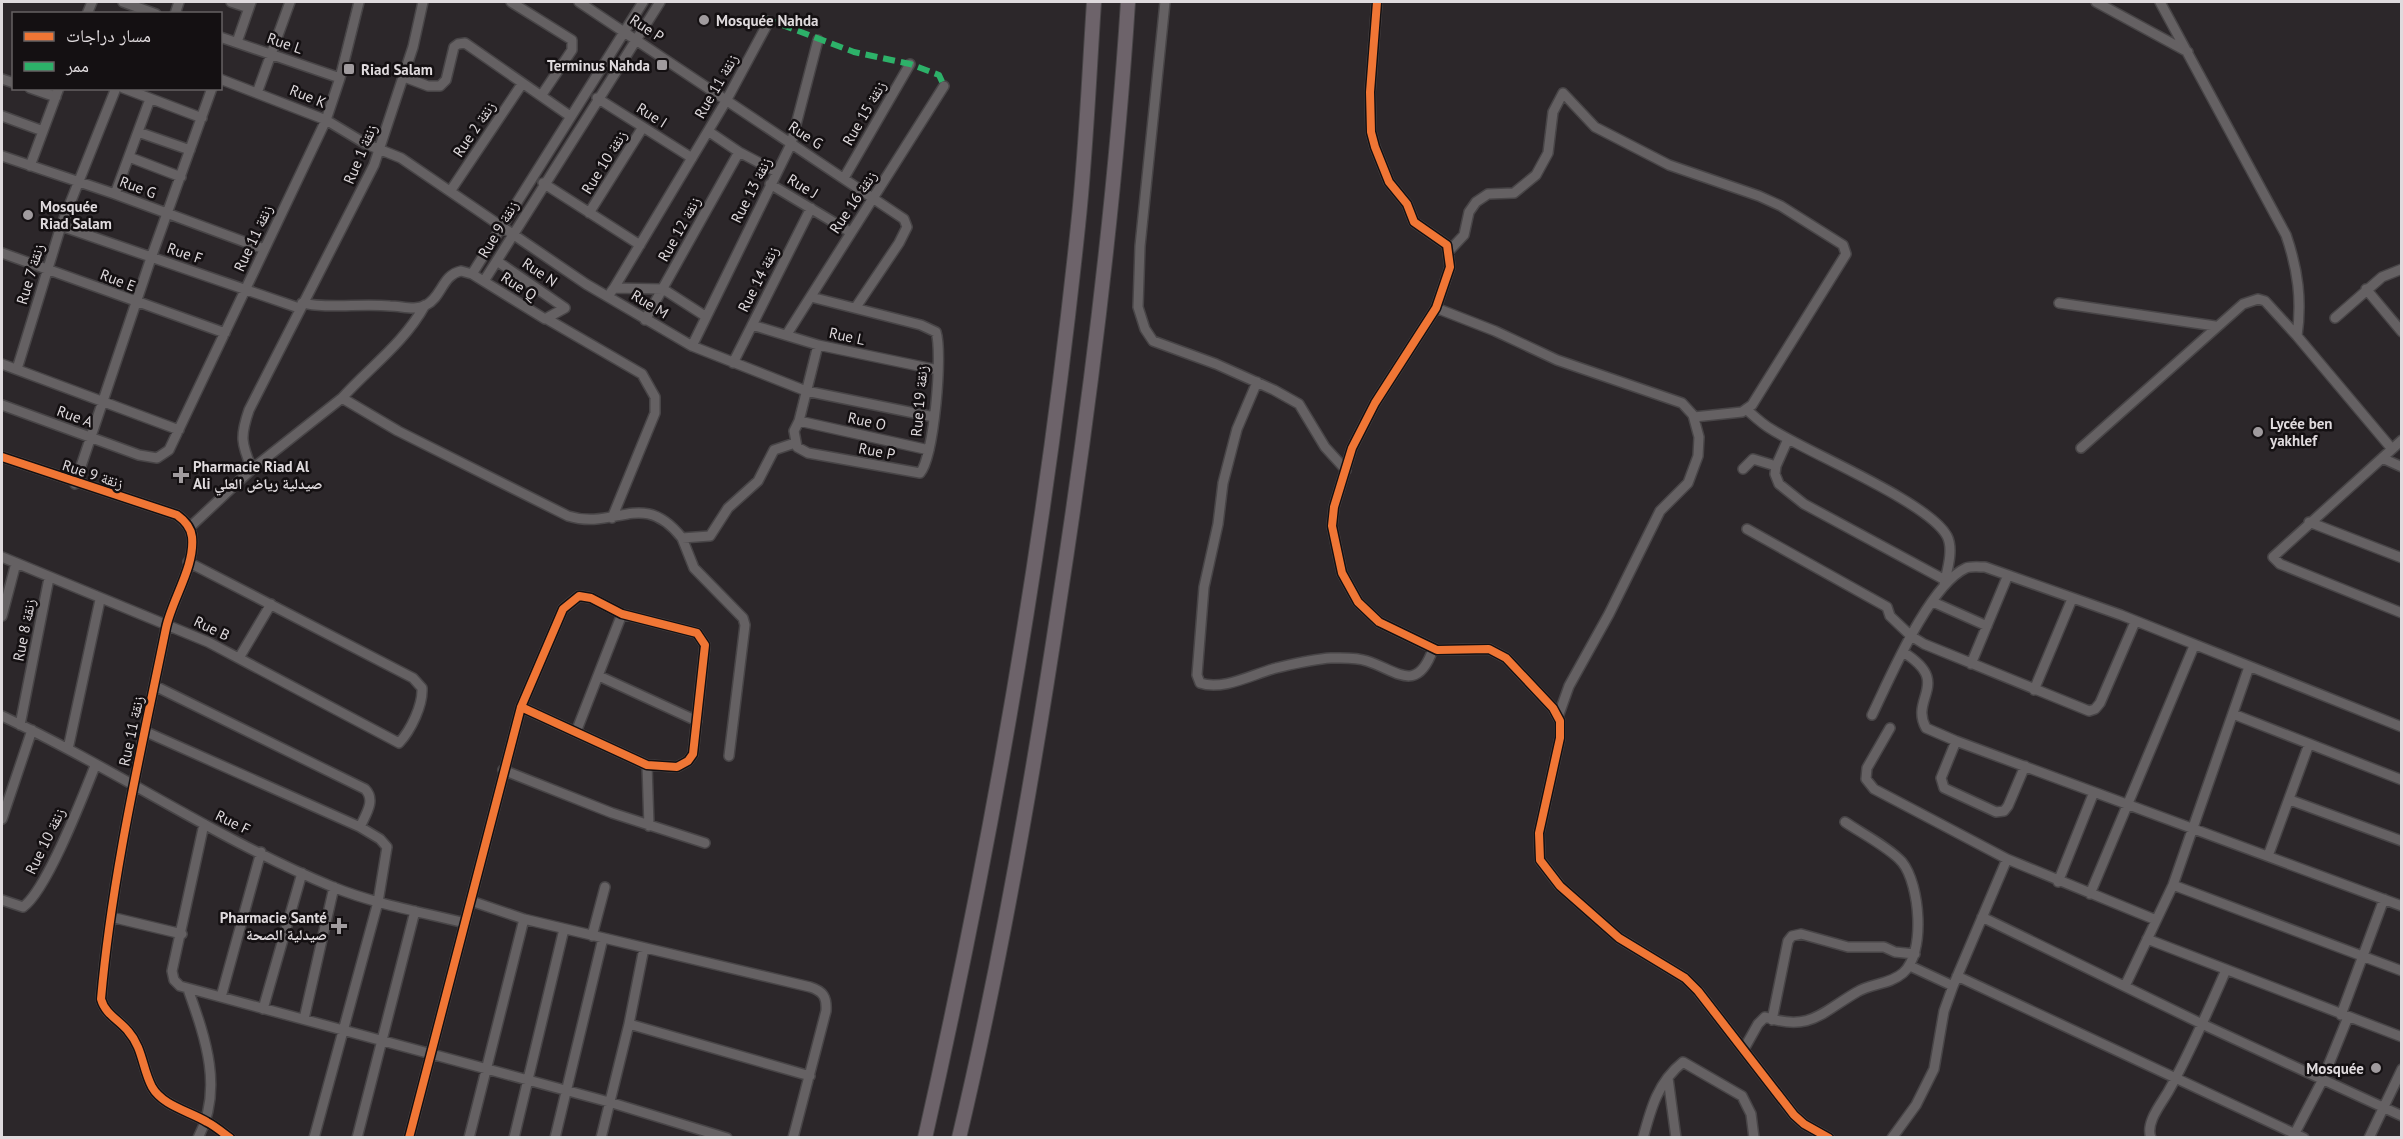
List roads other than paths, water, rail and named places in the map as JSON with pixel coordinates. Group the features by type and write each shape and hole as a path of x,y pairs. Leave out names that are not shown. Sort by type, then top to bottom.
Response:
{"highway":[{"path":"925,1137 992,813 1043,504 1078,225 1094,2"},
{"path":"959,1137 984,1031 1035,762 1076,494 1107,246 1128,2"}],"street":[{"path":"123,2 140,4 153,12"},
{"path":"231,2 250,5 237,42"},
{"path":"257,93 290,2"},
{"name":"Rue 11 زنقة","path":"139,455 151,458 162,455 173,444 326,120 340,78 358,2"},
{"name":"Rue 1 زنقة","path":"252,469 242,445 242,429 259,388 301,305 320,274 380,150 404,77 423,2"},
{"path":"511,2 572,40 572,50 541,96"},
{"name":"Rue P","path":"579,2 670,61"},
{"name":"Rue 9 زنقة","path":"643,2 472,274 484,280 543,183 660,2"},
{"path":"1165,2 1140,246 1138,307 1144,329 1153,341 1257,382 1299,404 1325,447 1346,470"},
{"path":"1377,2 1370,92 1371,124 1375,147 1389,183 1407,204 1414,222 1442,240 1449,251 1450,267 1436,309 1362,425 1346,470 1334,507 1332,526 1342,573 1349,588 1367,613 1379,622 1433,649 1489,649 1506,658 1558,717"},
{"path":"2096,2 2188,52"},
{"path":"2112,2 2119,14"},
{"path":"2160,2 2286,235 2297,267 2300,291 2297,336"},
{"name":"Rue 11 زنقة","path":"611,292 726,101 769,21"},
{"name":"Rue L","path":"222,38 340,78"},
{"name":"Rue 13 زنقة","path":"692,346 791,144 818,40"},
{"path":"404,77 428,86 440,87 446,80 454,48 464,43 570,116"},
{"name":"Rue G","path":"670,61 726,101 875,197 906,221 907,227 900,243 856,307"},
{"name":"Rue 15 زنقة","path":"844,178 910,64"},
{"name":"Rue K","path":"222,80 326,120 380,150"},
{"name":"Rue 2 زنقة","path":"451,190 522,84"},
{"name":"Rue 16 زنقة","path":"787,334 944,86"},
{"path":"30,166 57,93 41,90"},
{"name":"Rue 7 زنقة","path":"17,369 61,226 115,90"},
{"path":"128,90 202,118"},
{"name":"Rue 9 زنقة","path":"75,484 89,437 211,90"},
{"path":"1449,251 1464,235 1469,212 1476,202 1488,194 1509,194 1519,190 1536,175 1545,161 1553,112 1563,93 1596,127 1645,154 1781,206 1843,246 1846,254 1763,388 1746,409 1694,417"},
{"name":"Rue I","path":"597,98 692,158"},
{"path":"115,194 150,99"},
{"path":"2,116 44,131"},
{"name":"Rue 10 زنقة","path":"590,213 643,127"},
{"path":"708,131 739,152 777,171"},
{"path":"138,132 190,150"},
{"name":"Rue M","path":"380,150 416,166 502,226 611,292 645,320 692,346 806,391 934,417"},
{"name":"Rue 12 زنقة","path":"645,320 739,152"},
{"name":"Rue G","path":"2,156 115,194 264,249"},
{"path":"129,157 180,177"},
{"path":"543,183 640,245"},
{"name":"Rue J","path":"770,184 850,232"},
{"name":"Rue 14 زنقة","path":"733,363 811,208"},
{"name":"Rue F","path":"61,226 246,290 301,305 353,303 413,308 425,305"},
{"name":"Rue E","path":"2,253 48,268 136,303 225,333"},
{"name":"Rue N","path":"497,261 565,308 543,318"},
{"path":"2335,318 2382,277 2402,269"},
{"path":"189,528 252,469 342,398 387,355 416,322 425,305 454,273 461,271 472,274"},
{"name":"Rue Q","path":"484,280 543,318 642,374 655,398 655,413 612,518"},
{"path":"2366,289 2402,332"},
{"path":"611,292 663,290 705,316"},
{"path":"811,297 856,307"},
{"path":"2082,448 2215,326 2238,307 2258,299 2270,306 2297,336 2392,449"},
{"path":"2059,303 2215,326"},
{"name":"Rue 19 زنقة","path":"856,307 921,324 934,329 938,335 938,370 929,450 918,474 906,472"},
{"path":"1436,309 1496,331 1566,364 1682,403 1694,417 1699,437 1698,456 1688,483 1660,511 1609,614 1569,686 1558,717 1558,755 1539,832 1540,860 1560,886 1619,938 1685,978 1709,1002 1804,1124 1810,1137"},
{"name":"Rue L","path":"752,324 818,345 938,370"},
{"path":"681,538 710,536 728,508 758,481 774,450 795,443 794,431 799,421 818,345"},
{"path":"2,364 179,430"},
{"path":"1257,382 1237,429 1223,483 1218,524 1204,587 1198,681 1207,685 1226,683 1276,668 1329,658 1357,658 1398,676 1406,676 1426,665 1433,649"},
{"path":"342,398 398,431 568,516 588,521 612,518 631,511 668,521 681,538 694,568 743,618 745,625 729,756"},
{"name":"Rue A","path":"2,405 139,455"},
{"path":"1746,409 1770,429 1903,500 1935,521 1948,537 1949,559 1945,582 1911,636 1872,715"},
{"name":"Rue O","path":"799,421 929,450"},
{"path":"1788,439 1776,466 1775,474 1779,484 1804,504 1945,582"},
{"path":"2402,440 2275,552 2273,557 2275,561 2402,613"},
{"name":"Rue P","path":"795,443 800,450 808,453 906,472"},
{"name":"Rue 9 زنقة","path":"2,457 75,484 177,515 189,528"},
{"path":"2382,458 2402,467"},
{"path":"1743,470 1753,459 1776,466"},
{"path":"2309,522 2402,558"},
{"name":"Rue 11 زنقة","path":"189,528 192,537 188,562 166,625 144,731 111,917 102,1002 128,1031 140,1049 151,1085 164,1101 206,1121 230,1137"},
{"path":"1747,529 1887,607 1890,616 1911,636 1971,664 2076,707 2095,709 2135,622"},
{"name":"Rue B","path":"2,557 239,658 399,743 422,702 419,683 398,669 271,603"},
{"path":"188,562 271,603 239,658"},
{"path":"2,616 16,563"},
{"path":"1945,582 1968,567 1984,567 2135,622 2402,727"},
{"path":"1971,664 2008,575"},
{"name":"Rue 8 زنقة","path":"20,724 49,578"},
{"path":"410,1137 521,707 568,603 579,596 591,597 622,614 700,636 705,651 693,754 688,761 672,768 647,765 521,707"},
{"path":"2034,690 2072,599"},
{"path":"68,749 100,600"},
{"path":"1933,602 1987,626"},
{"path":"576,732 622,614"},
{"path":"2090,894 2194,646"},
{"path":"1903,652 1923,667 1928,677 1929,688 1922,715 1926,728 2402,906"},
{"path":"2125,986 2173,885 2249,667"},
{"path":"599,676 697,720"},
{"path":"155,686 365,789 370,797 369,806 360,827"},
{"path":"2233,714 2402,780"},
{"name":"Rue F","path":"2,716 68,749 204,824 302,873 378,902 465,923"},
{"path":"1890,728 1867,768 1866,779 1870,786 2007,860 2156,920"},
{"path":"2,819 32,730"},
{"path":"144,731 360,827 380,839 387,848 378,902 314,1137"},
{"path":"1956,741 1941,778 1942,785 1996,812 2004,812 2008,806 2025,766"},
{"path":"2268,856 2309,744"},
{"name":"Rue 10 زنقة","path":"3,901 23,907 36,894 72,822 96,765"},
{"path":"647,765 649,826"},
{"path":"503,771 649,826 705,843"},
{"path":"2058,882 2094,792"},
{"path":"2290,800 2402,841"},
{"path":"1744,1049 1758,1023 1765,1017 1772,1020 1803,1022 1820,1018 1858,991 1892,981 1910,966 1915,954 1917,901 1911,877 1901,861 1845,822"},
{"path":"204,824 182,934 172,971 176,983 188,989 609,1102 724,1137"},
{"path":"221,998 261,852"},
{"path":"1892,1137 1916,1106 1934,1069 1944,1011 2007,860"},
{"path":"263,1009 302,873"},
{"path":"2173,885 2402,971"},
{"path":"304,1019 334,887"},
{"path":"592,936 605,887"},
{"path":"1910,966 1955,981 2300,1135 2322,1081 2362,956 2384,899"},
{"path":"471,902 524,919 810,987 822,993 827,1003 826,1011 793,1137"},
{"path":"357,1137 415,911"},
{"path":"1982,916 2202,1024 2402,1116"},
{"path":"111,917 182,934"},
{"path":"469,1137 524,919"},
{"path":"514,1137 564,929"},
{"path":"1772,1020 1788,941 1792,936 1801,934 1848,947 1884,947 1895,952 1915,954"},
{"path":"555,1137 603,938"},
{"path":"2148,939 2402,1037"},
{"path":"601,1137 629,1024 644,948"},
{"path":"2151,1137 2148,1129 2202,1024 2226,970"},
{"path":"188,989 209,1053 210,1086 206,1121 198,1137"},
{"path":"629,1024 810,1076"},
{"path":"1643,1137 1652,1105 1668,1078 1683,1062 1742,1096 1749,1108 1754,1137"},
{"path":"2369,1137 2402,1069"},
{"path":"1668,1078 1676,1137"},
{"path":"1804,1124 1828,1137"}],"place":[{"name":"Mosquée Nahda","path":"704,20"},
{"name":"Terminus Nahda","path":"662,65"},
{"name":"Riad Salam","path":"349,69"},
{"name":"Mosquée Riad Salam","path":"28,215"},
{"name":"Lycée ben yakhlef","path":"2258,432"},
{"name":"Pharmacie Riad Al Ali صيدلية رياض العلي","path":"181,475"},
{"name":"Pharmacie Santé صيدلية الصحة","path":"339,926"},
{"name":"Mosquée","path":"2376,1068"}]}
